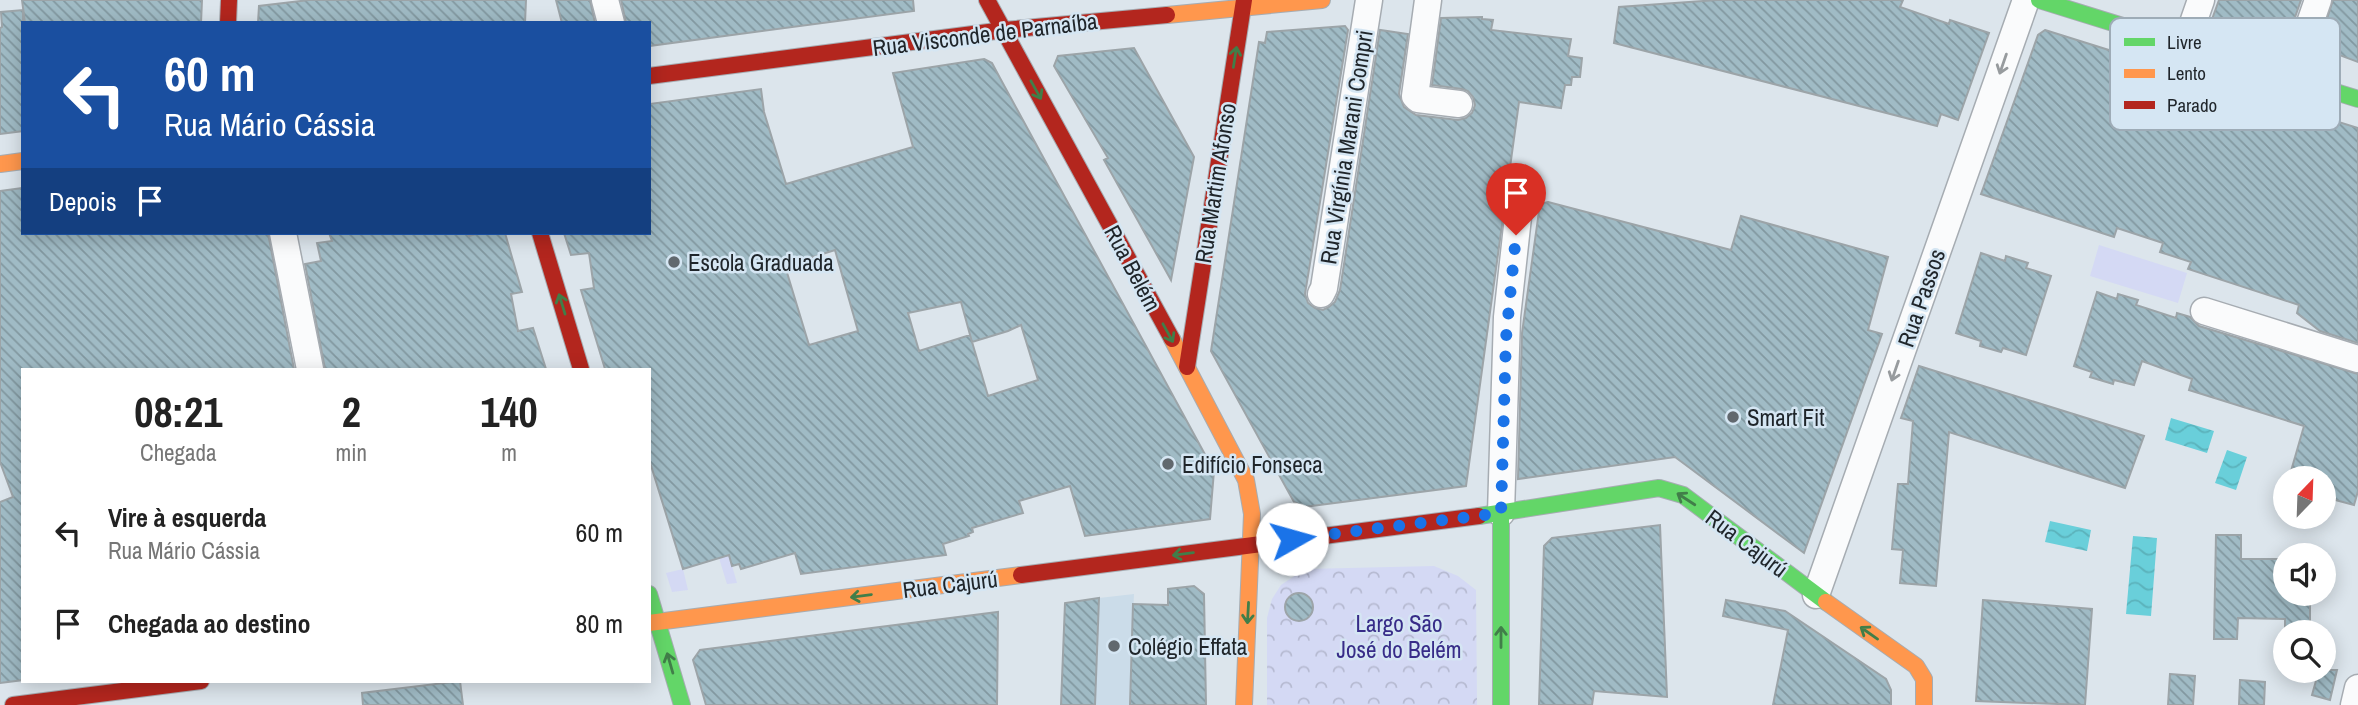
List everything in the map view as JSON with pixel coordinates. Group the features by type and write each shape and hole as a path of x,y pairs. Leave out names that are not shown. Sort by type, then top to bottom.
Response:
{"street":[{"path":"228,21 229,0"},
{"path":"605,0 610,21"},
{"name":"Rua Belém","path":"987,0 1187,367 1245,480 1252,514 1251,545"},
{"name":"Rua Visconde de Parnaíba","path":"651,76 1004,30 1244,3 1322,0"},
{"name":"Rua Virgínia Marani Compri","path":"1321,294 1369,0"},
{"path":"1428,0 1415,96 1418,99 1459,104"},
{"name":"Rua Passos","path":"1816,595 2026,0"},
{"path":"2039,0 2110,22"},
{"path":"2195,18 2201,0"},
{"path":"2312,18 2318,0"},
{"name":"Rua Martim Afonso","path":"1187,367 1244,3"},
{"path":"2340,93 2358,99"},
{"path":"0,164 21,161"},
{"path":"1501,705 1501,513 1507,317 1522,181"},
{"path":"283,235 310,368"},
{"path":"541,235 582,368"},
{"path":"1182,284 1202,270"},
{"path":"1138,279 1156,285"},
{"path":"2204,311 2358,359"},
{"name":"Rua Cajurú","path":"1501,513 1658,488 1672,490 1683,495 1916,666 1923,675 1924,705"},
{"path":"1244,705 1251,545 1501,513"},
{"name":"Rua Cajurú","path":"653,622 1251,545"},
{"path":"653,622 682,705"},
{"path":"13,705 185,683"},
{"path":"2354,705 2358,688"}],"shaded area":[{"name":"Colégio Effata","path":"1134,594 1129,705 1094,705 1099,598"}],"green space":[{"path":"2099,245 2187,273 2178,303 2090,276"},
{"path":"729,555 737,583 727,584 719,558"},
{"name":"Largo São José do Belém","path":"1434,566 1458,576 1476,590 1477,705 1267,705 1267,618 1272,599 1281,585 1305,569"},
{"path":"683,569 688,590 672,592 666,573"}],"water":[{"path":"2171,418 2214,431 2207,453 2165,440"},
{"path":"2227,450 2247,457 2236,490 2215,483"},
{"path":"2050,521 2091,530 2087,551 2045,542"},
{"path":"2133,536 2157,538 2151,616 2126,614"}],"building":[{"path":"22,0 202,0 201,21 25,21"},
{"path":"309,0 526,0 525,21 258,21 259,6"},
{"path":"556,0 590,0 595,21 561,21"},
{"path":"621,0 913,0 914,11 651,46 651,21 626,21"},
{"path":"1717,0 1903,0 1900,7 1949,24 1950,20 1989,33 1958,120 1941,114 1937,126 1614,43 1619,7"},
{"path":"2219,0 2301,0 2295,18 2212,18"},
{"path":"2333,0 2358,0 2358,62 2340,55 2340,18 2327,18"},
{"path":"23,10 21,131 0,134 2,27 1,12"},
{"path":"1482,17 1493,20 1491,30 1571,39 1568,56 1582,58 1580,77 1572,77 1571,85 1565,85 1561,108 1519,102 1466,486 1304,507 1294,502 1211,351 1259,42 1265,43 1267,32 1345,26 1348,30 1305,294 1308,303 1323,310 1335,302 1340,290 1380,30 1408,34 1399,94 1404,107 1416,115 1458,120 1472,113 1475,105 1473,97 1462,89 1432,85 1441,18"},
{"path":"2045,30 2110,50 2110,130 2340,130 2340,122 2358,128 2358,343 2320,331 2297,313 2299,305 2188,269 2191,262 2160,252 2163,243 2117,228 2114,237 1981,194 2038,35"},
{"path":"1134,48 1194,157 1171,280 1104,160 1108,158 1054,66 1058,56"},
{"path":"984,59 992,63 1214,471 1210,519 1085,536 1070,486 1019,501 1023,513 972,528 973,532 968,534 969,536 943,544 946,555 801,574 795,553 741,569 739,564 732,566 729,555 683,569 651,465 651,368 605,368 581,290 594,288 589,253 571,255 565,235 651,235 651,104 761,89 764,112 786,184 913,147 893,73","holes":["835,250 858,331 809,345 785,266","961,302 970,335 919,351 908,313","1021,325 1038,380 988,396 972,342"]},
{"path":"21,188 21,235 268,235 294,368 21,368 21,680 0,683 0,502 13,497 0,462 0,191"},
{"path":"1548,202 1731,250 1741,216 1888,257 1868,330 1882,334 1804,553 1675,457 1518,479 1522,333 1540,204"},
{"path":"330,235 506,235 522,292 511,294 518,331 533,328 546,368 325,368 305,264 321,261 317,243 332,241"},
{"path":"1981,253 2005,261 2006,256 2028,263 2026,268 2051,276 2026,355 2003,348 2001,352 1980,346 1981,341 1956,333"},
{"path":"2097,292 2117,299 2118,294 2138,300 2136,305 2176,318 2177,313 2190,317 2199,326 2358,374 2358,491 2354,505 2336,500 2336,466 2292,466 2304,426 2189,390 2192,379 2142,361 2134,385 2114,380 2113,384 2090,377 2092,372 2074,366"},
{"path":"1919,366 2144,436 2125,488 1949,432 1936,586 1900,583 1903,550 1892,549 1898,484 1908,484 1913,421 1901,418"},
{"path":"1660,525 1667,697 1594,691 1592,705 1539,705 1544,546 1552,538"},
{"path":"2216,535 2241,535 2241,559 2273,559 2273,606 2310,606 2310,620 2238,618 2237,639 2214,639"},
{"path":"1194,586 1204,594 1206,705 1130,705 1133,604 1168,605 1168,589"},
{"path":"1299,593 1309,597 1313,607 1309,617 1299,621 1289,617 1285,607 1289,597"},
{"path":"1099,598 1095,705 1061,705 1065,603"},
{"path":"1726,600 1785,611 1886,679 1891,690 1891,705 1773,705 1788,630 1723,616"},
{"path":"1983,600 2092,609 2085,705 1976,701"},
{"path":"998,612 997,705 706,705 693,660 700,650"},
{"path":"2170,674 2195,676 2193,705 2168,705"},
{"path":"2240,680 2265,682 2264,705 2239,705"},
{"path":"460,683 463,705 363,705 362,693"},
{"path":"2315,683 2334,683 2330,700 2312,695"}],"traffic: fast":[{"path":"2039,0 2110,22"},
{"path":"2340,93 2358,99"},
{"path":"1479,516 1659,488 1683,495 1826,602"},
{"path":"1501,513 1501,705"},
{"path":"651,601 682,705"}],"traffic: slow":[{"path":"1167,15 1322,0"},
{"path":"0,164 21,161"},
{"path":"1172,339 1246,480 1252,514 1244,705"},
{"path":"651,623 1021,575"},
{"path":"1826,602 1916,666 1924,679 1924,705"}],"traffic: jam":[{"path":"228,21 229,0"},
{"path":"987,0 1172,339"},
{"path":"1187,367 1244,0"},
{"path":"651,76 1004,30 1167,15"},
{"path":"541,235 581,368"},
{"path":"1021,575 1479,516"},
{"path":"13,705 185,683"}],"place":[{"name":"Escola Graduada","path":"674,262"},
{"name":"Smart Fit","path":"1733,417"},
{"name":"Edifício Fonseca","path":"1168,464"},
{"name":"Colégio Effata","path":"1114,646"}],"route":[{"path":"1292,539 1501,513 1507,317 1516,235"}]}
